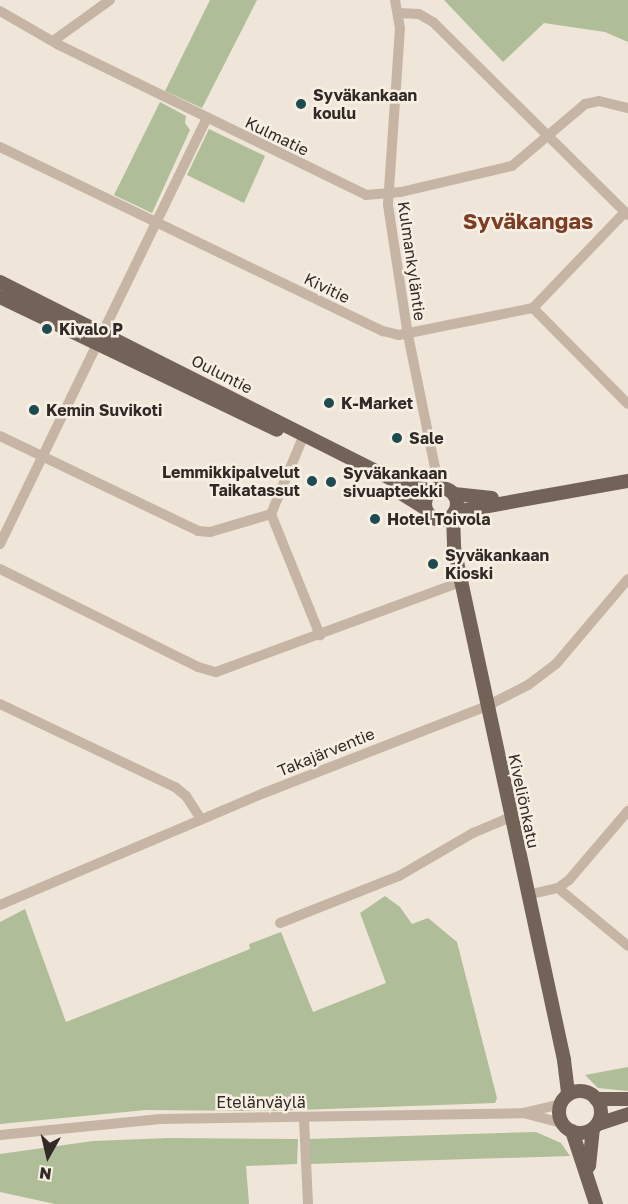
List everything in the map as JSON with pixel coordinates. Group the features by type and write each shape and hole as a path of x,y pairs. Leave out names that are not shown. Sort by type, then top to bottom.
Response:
{"main road":[{"name":"Ouluntie","path":"0,282 102,339 425,507"},
{"name":"Ouluntie","path":"0,297 102,339 398,482 435,489"},
{"path":"523,500 454,494 435,489 425,507 438,520 454,513 628,481"},
{"path":"454,494 454,513"},
{"name":"Kiveliönkatu","path":"454,513 454,548 564,1060 567,1127"},
{"name":"Kiveliönkatu","path":"438,520 454,548"},
{"name":"Kiveliönkatu","path":"564,1060 591,1096"},
{"path":"564,1099 591,1096 628,1099"},
{"path":"588,1174 595,1126 601,1111 591,1096"},
{"path":"596,1204 588,1174 567,1127 595,1126 628,1114"}],"street":[{"path":"53,41 110,0"},
{"name":"Kulmankyläntie","path":"395,0 398,13 387,194 408,335 435,489"},
{"name":"Kulmatie","path":"0,11 53,41 359,193 387,194 512,166 589,102 610,102 628,108"},
{"path":"398,13 419,14 433,22 626,214 533,308 628,404"},
{"path":"0,544 102,339 207,118"},
{"name":"Kivitie","path":"0,147 383,332 408,335 533,308"},
{"path":"0,436 202,532 271,514"},
{"path":"301,442 271,514 320,635"},
{"path":"0,569 206,670 230,670 461,582"},
{"name":"Takajärventie","path":"0,904 201,819 487,706 548,671 628,579"},
{"path":"0,704 175,787 186,796 201,819"},
{"path":"527,895 558,888 579,871 628,811"},
{"path":"280,922 399,876 473,833 511,818"},
{"path":"558,888 628,946"},
{"name":"Etelänväylä","path":"0,1135 159,1119 304,1119 523,1113 564,1099"},
{"name":"Etelänväylä","path":"523,1113 567,1127"},
{"path":"304,1119 308,1204"}],"green space":[{"path":"210,0 257,0 202,108 165,91"},
{"path":"444,0 628,0 628,42 605,32 544,23 503,62"},
{"path":"160,102 186,116 185,123 190,130 152,213 114,195"},
{"path":"209,129 265,156 244,203 187,175"},
{"path":"385,896 400,907 412,924 428,918 457,942 497,1098 495,1103 270,1111 146,1110 0,1124 0,922 25,909 66,1022 250,949 249,944 281,932 313,1012 386,983 360,913"},
{"path":"628,1067 628,1091 598,1088 585,1075"},
{"path":"536,1132 561,1143 570,1156 310,1164 309,1139"},
{"path":"169,1138 298,1139 297,1164 246,1166 249,1204 55,1204 0,1192 0,1154 93,1141"}],"place":[{"name":"Syväkankaan koulu","path":"301,104"},
{"name":"Kivalo P","path":"47,329"},
{"name":"K-Market","path":"329,403"},
{"name":"Kemin Suvikoti","path":"34,410"},
{"name":"Sale","path":"397,438"},
{"name":"Lemmikkipalvelut Taikatassut","path":"312,481"},
{"name":"Syväkankaan sivuapteekki","path":"331,482"},
{"name":"Hotel Toivola","path":"375,519"},
{"name":"Syväkankaan Kioski","path":"433,564"}],"district":[{"name":"Syväkangas","path":"528,221"}]}
